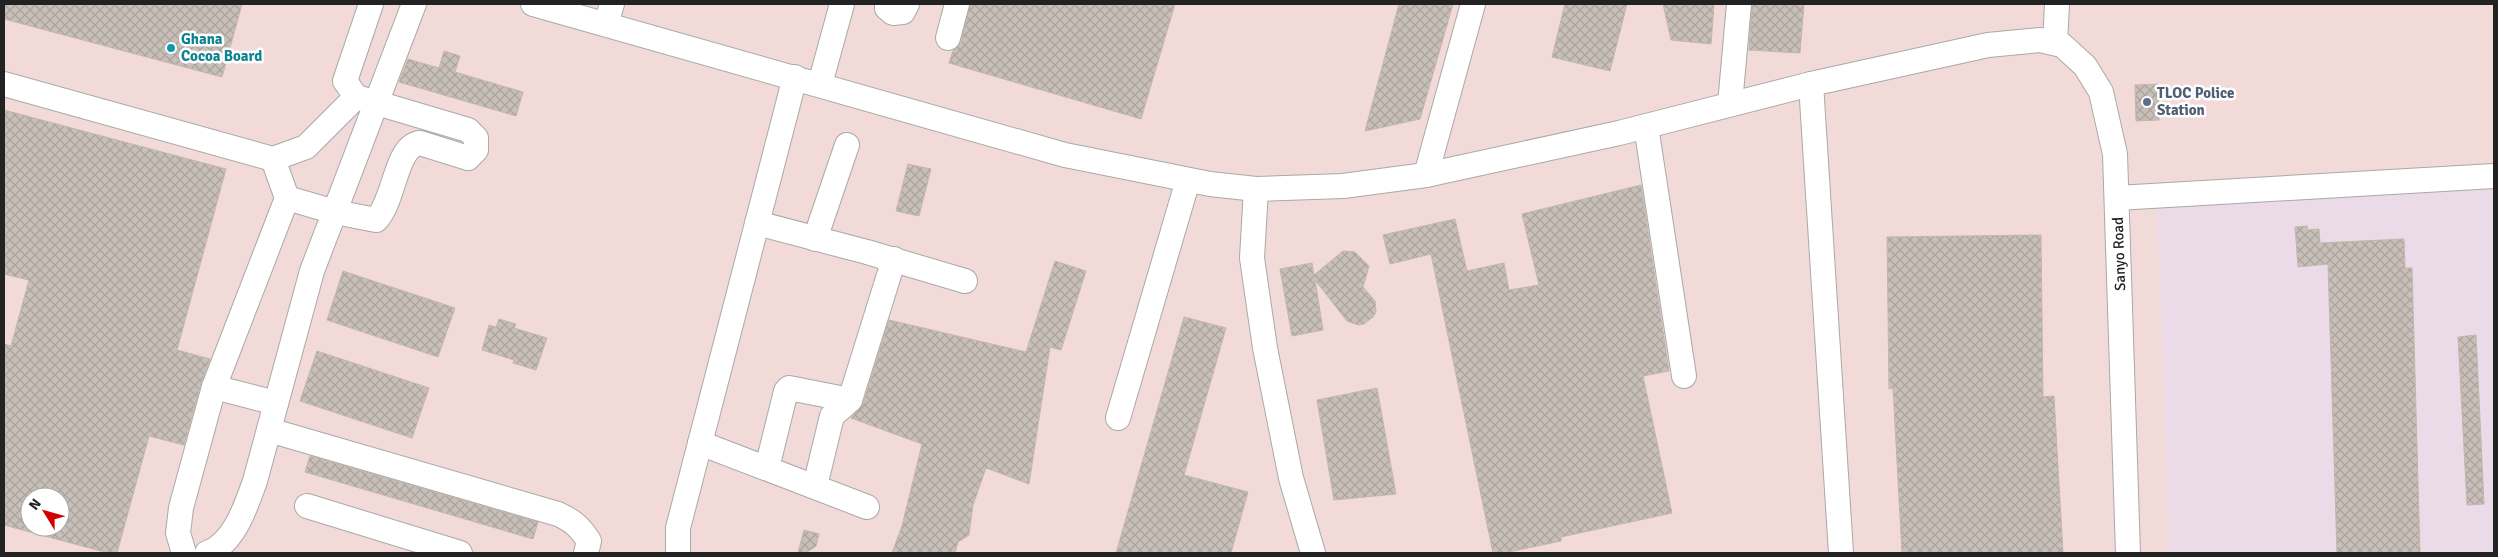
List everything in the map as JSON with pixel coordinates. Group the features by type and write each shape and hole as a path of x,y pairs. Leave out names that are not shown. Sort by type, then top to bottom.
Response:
{"street":[{"path":"287,198 335,212 376,220 384,212 404,153 412,144 420,143 468,158 476,150 476,138 468,130 365,99 346,81 371,4"},
{"path":"214,552 233,530 244,511 312,271 335,212 365,99 414,4"},
{"name":"Sanyo Road","path":"533,4 609,14 795,77 1065,156 1188,180 1256,189 1343,186 1426,174 1646,126 1811,84 1988,45 2040,40 2062,45 2085,66 2101,92 2115,154 2128,553"},
{"path":"820,84 842,4"},
{"path":"887,4 887,8 893,13 903,12 907,4"},
{"path":"948,38 957,4"},
{"path":"1426,174 1473,4"},
{"path":"1730,104 1739,4"},
{"path":"2055,43 2057,4"},
{"path":"678,553 678,528 795,77"},
{"path":"4,84 273,158 306,147 365,99"},
{"path":"1811,84 1841,553"},
{"path":"1646,126 1684,376"},
{"path":"815,239 848,145"},
{"path":"184,553 178,533 181,508 214,387 287,198 273,158"},
{"path":"2117,198 2494,176"},
{"path":"1118,418 1188,180"},
{"path":"1256,189 1252,258 1264,348 1291,478 1313,553"},
{"path":"757,223 894,259 965,281"},
{"path":"815,486 832,416 850,400 894,259"},
{"path":"214,387 276,402"},
{"path":"766,468 786,391 790,388 850,400"},
{"path":"268,430 558,514 572,520 580,528 589,541 586,553"},
{"path":"700,443 815,486 867,508"},
{"path":"307,506 460,553"}],"shaded area":[{"path":"4,4 2494,4 2494,553 4,553"},
{"path":"2494,184 2494,553 2170,553 2157,200"}],"building":[{"name":"Ghana Cocoa Board","path":"4,4 242,4 222,77 4,19"},
{"path":"970,4 1175,4 1141,119 949,63 953,51 961,42"},
{"path":"1399,4 1453,4 1420,119 1365,131"},
{"path":"1565,4 1627,4 1610,71 1552,57"},
{"path":"1663,4 1714,4 1711,44 1671,40"},
{"path":"1752,4 1804,4 1800,53 1749,50"},
{"path":"444,51 460,56 455,72 523,92 516,116 399,82 408,59 439,68"},
{"name":"TLOC Police Station","path":"2158,84 2159,120 2136,121 2135,85"},
{"path":"4,110 226,169 177,350 210,359 201,383 184,445 149,436 117,553 108,553 49,537 70,537 70,487 20,487 20,529 4,525 4,344 11,346 29,280 4,274"},
{"path":"908,164 931,169 919,216 896,211"},
{"path":"1641,185 1669,371 1643,376 1672,513 1561,537 1561,541 1504,553 1493,553 1431,254 1390,264 1383,235 1455,219 1467,271 1504,263 1509,290 1539,285 1522,214"},
{"path":"2307,226 2308,230 2319,229 2320,243 2404,239 2405,268 2412,268 2420,553 2337,553 2328,264 2298,267 2295,227"},
{"path":"2041,235 2043,397 2054,396 2063,553 1902,553 1893,388 1889,389 1887,237"},
{"path":"1343,251 1355,252 1369,266 1363,287 1375,301 1376,312 1373,317 1364,324 1358,325 1347,321 1315,280 1323,330 1292,336 1280,269 1312,263 1314,275"},
{"path":"1055,261 1086,271 1061,350 1050,347 1029,484 986,468 973,505 969,535 958,542 955,553 892,553 902,526 922,444 851,418 863,404 889,320 1026,352"},
{"path":"343,271 455,308 438,357 327,320"},
{"path":"1184,317 1226,328 1184,475 1248,492 1231,553 1116,553"},
{"path":"499,319 516,324 514,328 547,338 536,370 513,363 514,360 482,350 489,325 496,327"},
{"path":"2476,335 2484,504 2467,505 2458,337"},
{"path":"317,351 429,388 412,438 300,401"},
{"path":"1377,388 1396,494 1334,500 1317,400"},
{"path":"310,456 538,522 533,539 305,472"},
{"path":"804,530 819,534 816,546 806,553 798,553"}],"place":[{"name":"Ghana Cocoa Board","path":"171,48"},
{"name":"TLOC Police Station","path":"2147,102"}]}
